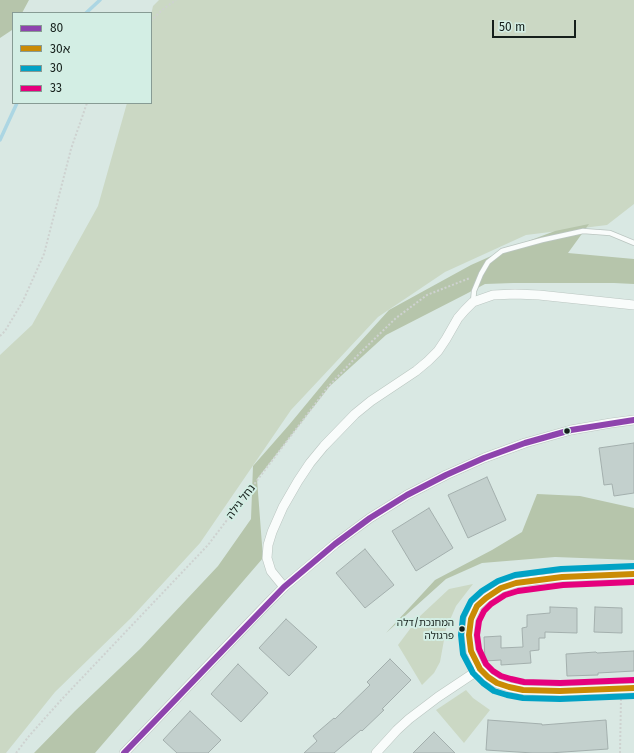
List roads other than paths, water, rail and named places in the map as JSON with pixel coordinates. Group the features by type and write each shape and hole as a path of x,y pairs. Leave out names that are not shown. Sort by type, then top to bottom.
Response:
{"street":[{"path":"284,587 271,571 267,558 268,545 283,507 298,481 324,446 354,414 416,371 438,352 458,318 473,302 493,295 539,294 634,305"},
{"path":"124,753 284,587 335,544 370,518 407,495 484,458 525,443 571,430 634,420"},
{"path":"634,574 562,577 516,583 501,588 477,606 471,619 468,635 471,651 480,669 488,677 509,687 523,690 560,692 634,688"},
{"path":"376,753 409,719 438,697 480,669"}],"lane":[{"path":"473,302 474,291 481,274 488,262 502,251 583,231 610,233 634,243"}],"waterway":[{"name":"נחל גילה","path":"87,12 100,0"},
{"name":"נחל גילה","path":"0,140 17,104"}],"place":[{"name":"המחנכת/דלה פרגולה","path":"462,629"}]}
